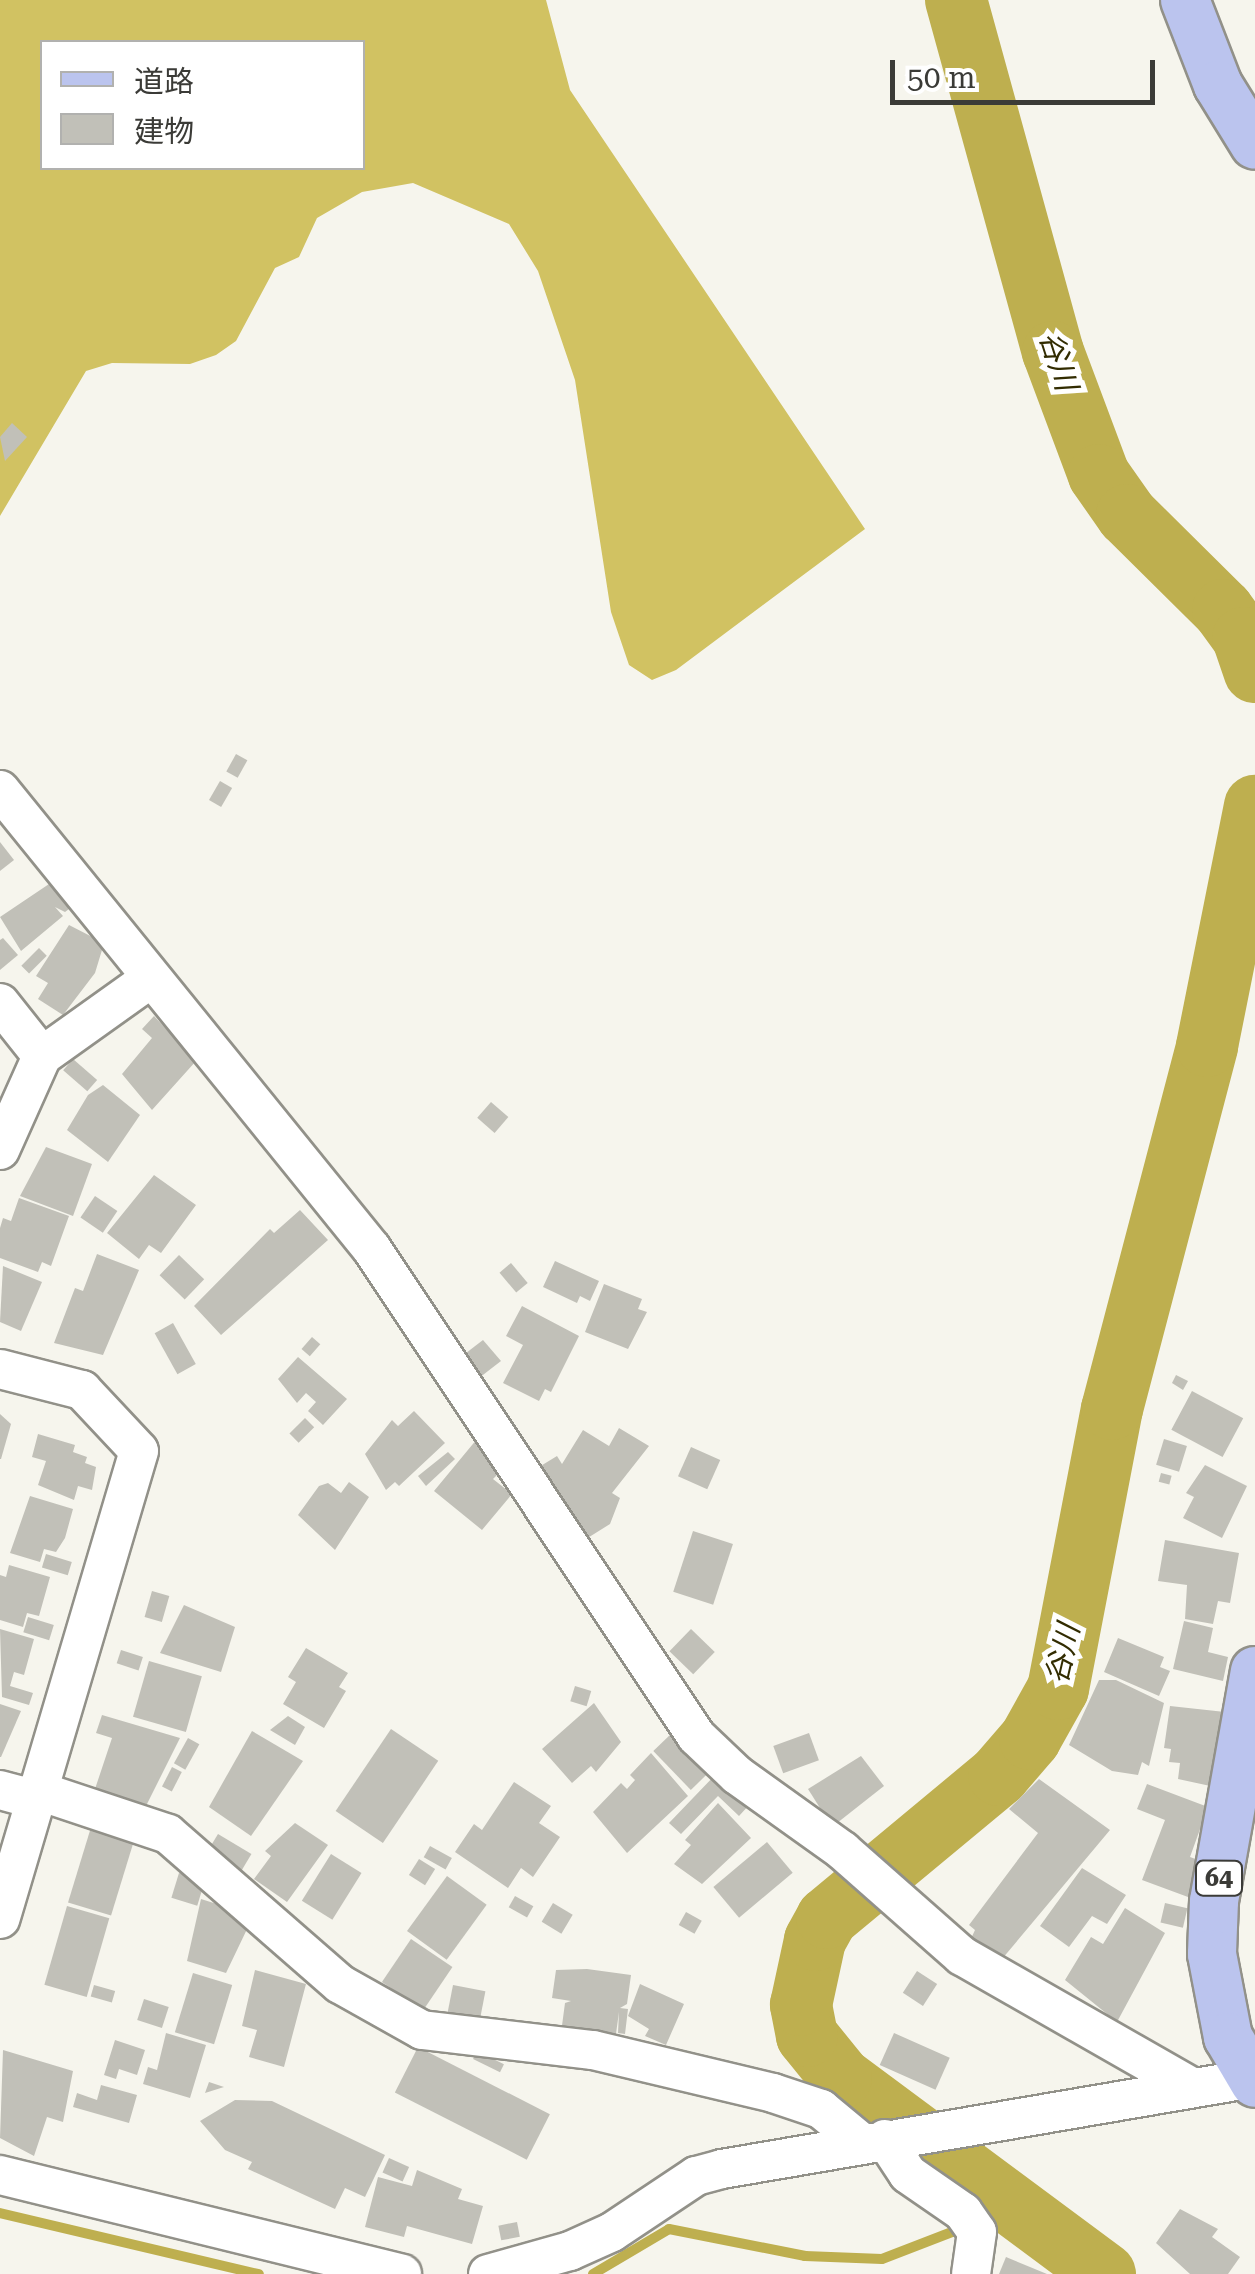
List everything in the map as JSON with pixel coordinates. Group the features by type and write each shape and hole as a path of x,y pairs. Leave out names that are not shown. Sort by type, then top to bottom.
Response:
{"main road":[{"path":"1185,0 1218,85 1255,145"},
{"name":"64","path":"1254,2080 1228,2037 1212,1954 1214,1901 1255,1672"}],"street":[{"path":"0,790 150,980 372,1248 676,1712 737,1775 843,1850 901,1907 962,1956 1190,2086"},
{"path":"0,1150 42,1056 150,980"},
{"path":"0,1003 42,1056"},
{"path":"0,1369 82,1390 139,1452 23,1793 0,1918"},
{"path":"23,1793 168,1834 322,1970 422,2030 592,2050 773,2092 821,2109 878,2140 908,2174 970,2222 971,2274"},
{"path":"488,2274 612,2232 696,2176 976,2122 1190,2086 1254,2080"},
{"path":"0,2175 402,2274"}],"shaded area":[{"path":"0,0 546,0 570,90 865,529 676,670 652,680 629,665 611,612 575,380 538,271 509,224 413,183 362,192 317,218 299,257 275,268 236,341 216,355 190,364 112,363 86,371 0,516"}],"building":[{"path":"12,423 27,437 5,461 0,437"},
{"path":"236,754 247,760 238,778 226,771"},
{"path":"220,781 232,788 221,807 209,800"},
{"path":"0,842 14,860 0,871"},
{"path":"52,882 73,906 65,912 55,907 63,916 21,951 0,917"},
{"path":"69,925 102,942 102,950 95,973 63,1015 38,999 48,983 36,976"},
{"path":"3,938 18,955 0,970 0,940"},
{"path":"39,948 47,956 29,973 21,966"},
{"path":"154,1016 196,1061 152,1110 122,1074 152,1038 142,1029"},
{"path":"73,1059 97,1080 87,1091 63,1070"},
{"path":"103,1085 140,1115 108,1162 67,1130 88,1095"},
{"path":"491,1102 508,1117 495,1133 477,1118"},
{"path":"46,1147 92,1164 73,1216 20,1196"},
{"path":"154,1175 196,1205 161,1253 149,1245 139,1259 107,1233"},
{"path":"95,1196 117,1211 103,1233 80,1218"},
{"path":"19,1198 69,1216 51,1266 42,1262 38,1272 0,1258 3,1218 11,1221"},
{"path":"300,1210 328,1240 221,1335 194,1306 270,1229 274,1233"},
{"path":"97,1254 139,1270 103,1355 54,1343 75,1288 83,1291"},
{"path":"179,1255 204,1279 185,1299 160,1275"},
{"path":"555,1261 599,1281 590,1301 580,1296 577,1303 543,1287"},
{"path":"511,1263 528,1283 516,1293 500,1273"},
{"path":"3,1266 42,1282 21,1331 0,1322"},
{"path":"604,1284 642,1299 638,1309 647,1312 628,1349 585,1332"},
{"path":"522,1306 579,1336 551,1392 545,1389 539,1401 503,1383 523,1345 506,1336"},
{"path":"173,1323 196,1364 177,1374 155,1333"},
{"path":"312,1337 320,1344 310,1356 302,1349"},
{"path":"483,1340 501,1361 479,1378 466,1353"},
{"path":"298,1357 347,1399 323,1425 308,1411 316,1402 306,1393 297,1403 278,1379"},
{"path":"1176,1375 1188,1381 1183,1390 1172,1383"},
{"path":"1192,1391 1243,1418 1223,1457 1171,1430"},
{"path":"414,1411 445,1443 399,1486 395,1482 386,1490 365,1454 392,1420 398,1426"},
{"path":"0,1414 11,1424 1,1459 0,1459"},
{"path":"305,1418 314,1427 299,1443 289,1434"},
{"path":"619,1428 649,1446 612,1493 620,1498 610,1524 586,1539 539,1467 557,1456 562,1464 583,1430 609,1446"},
{"path":"38,1434 75,1445 73,1452 87,1457 85,1463 96,1467 92,1490 78,1486 74,1500 38,1485 46,1461 32,1457"},
{"path":"477,1439 501,1471 493,1479 512,1494 482,1530 434,1491"},
{"path":"1164,1439 1187,1446 1179,1472 1156,1465"},
{"path":"691,1447 720,1460 707,1489 678,1476"},
{"path":"448,1452 455,1459 426,1486 418,1476"},
{"path":"1205,1465 1247,1486 1222,1538 1183,1518 1194,1497 1186,1493"},
{"path":"1161,1473 1172,1476 1169,1485 1159,1482"},
{"path":"349,1482 369,1497 335,1550 298,1515 319,1486 328,1483 341,1493"},
{"path":"30,1496 73,1509 65,1538 56,1552 44,1549 40,1562 10,1553"},
{"path":"693,1531 733,1544 713,1605 673,1592"},
{"path":"1165,1540 1239,1553 1230,1603 1218,1601 1213,1624 1185,1619 1187,1585 1158,1581"},
{"path":"46,1554 72,1562 68,1575 42,1567"},
{"path":"9,1565 50,1577 39,1616 27,1613 23,1627 0,1620 0,1575 6,1577"},
{"path":"152,1591 169,1596 162,1622 145,1617"},
{"path":"184,1605 235,1627 221,1672 160,1653"},
{"path":"28,1617 54,1625 49,1640 23,1632"},
{"path":"1184,1621 1213,1628 1208,1652 1228,1657 1223,1681 1173,1669"},
{"path":"0,1629 34,1639 24,1675 14,1672 10,1686 33,1693 29,1705 2,1697"},
{"path":"691,1629 715,1652 693,1674 669,1651"},
{"path":"1118,1638 1164,1657 1160,1667 1170,1671 1159,1696 1104,1672"},
{"path":"306,1648 348,1673 339,1687 346,1691 324,1728 283,1704 296,1682 288,1677"},
{"path":"121,1650 143,1657 139,1670 117,1663"},
{"path":"149,1661 202,1676 186,1732 133,1717"},
{"path":"1099,1680 1116,1680 1164,1703 1149,1766 1142,1762 1138,1775 1112,1771 1069,1745"},
{"path":"575,1686 591,1691 587,1706 570,1701"},
{"path":"594,1703 621,1742 596,1772 591,1766 572,1783 542,1749"},
{"path":"0,1704 21,1711 1,1757 0,1757"},
{"path":"1170,1706 1225,1712 1215,1787 1178,1779 1180,1763 1169,1762 1171,1749 1164,1748"},
{"path":"102,1715 180,1738 146,1806 95,1789 112,1738 96,1733"},
{"path":"288,1716 305,1727 295,1745 270,1730"},
{"path":"391,1729 438,1761 383,1843 336,1811"},
{"path":"252,1731 303,1761 251,1836 209,1807"},
{"path":"672,1733 710,1772 691,1790 653,1751"},
{"path":"809,1733 819,1760 783,1773 773,1746"},
{"path":"188,1738 199,1744 185,1770 174,1763"},
{"path":"651,1753 688,1796 627,1853 593,1812 621,1783 627,1789 635,1780 630,1775"},
{"path":"861,1756 884,1786 832,1827 808,1789"},
{"path":"172,1767 182,1772 172,1792 162,1787"},
{"path":"717,1773 750,1804 739,1816 718,1796 681,1834 669,1823"},
{"path":"1039,1779 1110,1830 1002,1959 969,1943 975,1930 969,1925 1038,1833 1009,1809"},
{"path":"514,1782 551,1806 539,1823 560,1837 533,1877 521,1868 508,1888 455,1852 474,1824 482,1830"},
{"path":"1147,1784 1208,1807 1190,1857 1201,1861 1188,1897 1142,1880 1165,1820 1137,1809"},
{"path":"718,1803 751,1838 702,1884 674,1864 691,1845 685,1840"},
{"path":"295,1823 328,1845 287,1902 254,1879 271,1856 265,1851"},
{"path":"92,1824 135,1837 111,1916 68,1902"},
{"path":"218,1834 251,1854 240,1873 207,1853"},
{"path":"767,1842 793,1873 739,1918 713,1887"},
{"path":"430,1846 452,1858 446,1869 424,1857"},
{"path":"331,1854 362,1873 332,1920 302,1901"},
{"path":"419,1859 435,1869 425,1885 409,1875"},
{"path":"1082,1868 1126,1895 1107,1924 1092,1916 1069,1947 1040,1926"},
{"path":"179,1873 205,1881 197,1906 171,1898"},
{"path":"447,1876 487,1905 447,1960 407,1931"},
{"path":"515,1896 533,1906 527,1918 509,1907"},
{"path":"201,1899 242,1912 239,1922 249,1925 226,1973 187,1961"},
{"path":"553,1903 573,1915 561,1934 542,1922"},
{"path":"1165,1903 1187,1908 1183,1928 1161,1922"},
{"path":"67,1906 109,1918 87,1997 44,1985"},
{"path":"1125,1908 1165,1933 1117,2022 1065,1980 1091,1937 1103,1944"},
{"path":"686,1912 702,1921 694,1934 679,1925"},
{"path":"411,1939 452,1967 423,2010 382,1982"},
{"path":"587,1969 631,1975 627,2004 620,2008 628,2009 625,2034 618,2033 619,2012 615,2041 561,2033 565,2003 571,2001 552,1998 556,1970"},
{"path":"255,1970 306,1984 284,2067 249,2057 257,2030 242,2026"},
{"path":"917,1971 937,1984 923,2006 903,1993"},
{"path":"193,1973 232,1985 214,2044 175,2032"},
{"path":"640,1984 684,2004 666,2045 645,2036 649,2029 628,2016"},
{"path":"94,1985 115,1991 112,2003 91,1997"},
{"path":"453,1985 485,1991 479,2027 446,2020"},
{"path":"144,1999 169,2007 162,2028 137,2020"},
{"path":"166,2033 206,2045 190,2098 143,2084 148,2067 157,2070"},
{"path":"894,2033 950,2058 935,2090 880,2065"},
{"path":"115,2040 145,2050 137,2075 119,2069 116,2079 104,2075"},
{"path":"418,2047 550,2114 527,2160 395,2092"},
{"path":"3,2050 73,2071 63,2122 47,2117 34,2156 0,2138"},
{"path":"477,2051 504,2064 500,2072 473,2059"},
{"path":"209,2082 224,2087 205,2093"},
{"path":"101,2085 137,2095 129,2123 73,2107 77,2093 97,2100"},
{"path":"235,2100 272,2101 385,2155 365,2197 345,2188 335,2209 248,2169 252,2162 225,2150 200,2121"},
{"path":"389,2158 409,2167 403,2182 382,2173"},
{"path":"417,2170 462,2189 458,2199 483,2206 472,2244 407,2226 404,2237 365,2227 378,2177 412,2186"},
{"path":"1180,2209 1218,2229 1212,2237 1240,2257 1228,2274 1190,2274 1156,2243"},
{"path":"517,2222 520,2237 501,2240 498,2226"},
{"path":"1006,2257 1047,2274 999,2274"}],"waterway":[{"name":"谷川","path":"956,0 1053,352 1099,475 1127,515 1223,610 1243,638 1255,672"},
{"name":"谷川","path":"1105,2274 841,2078 807,2036 801,2005 815,1940 827,1918 999,1775 1030,1739 1058,1689 1112,1409 1207,1046 1255,806"},
{"path":"593,2274 669,2229 805,2256 882,2259 952,2232 997,2198"},
{"path":"0,2213 259,2274"}]}
